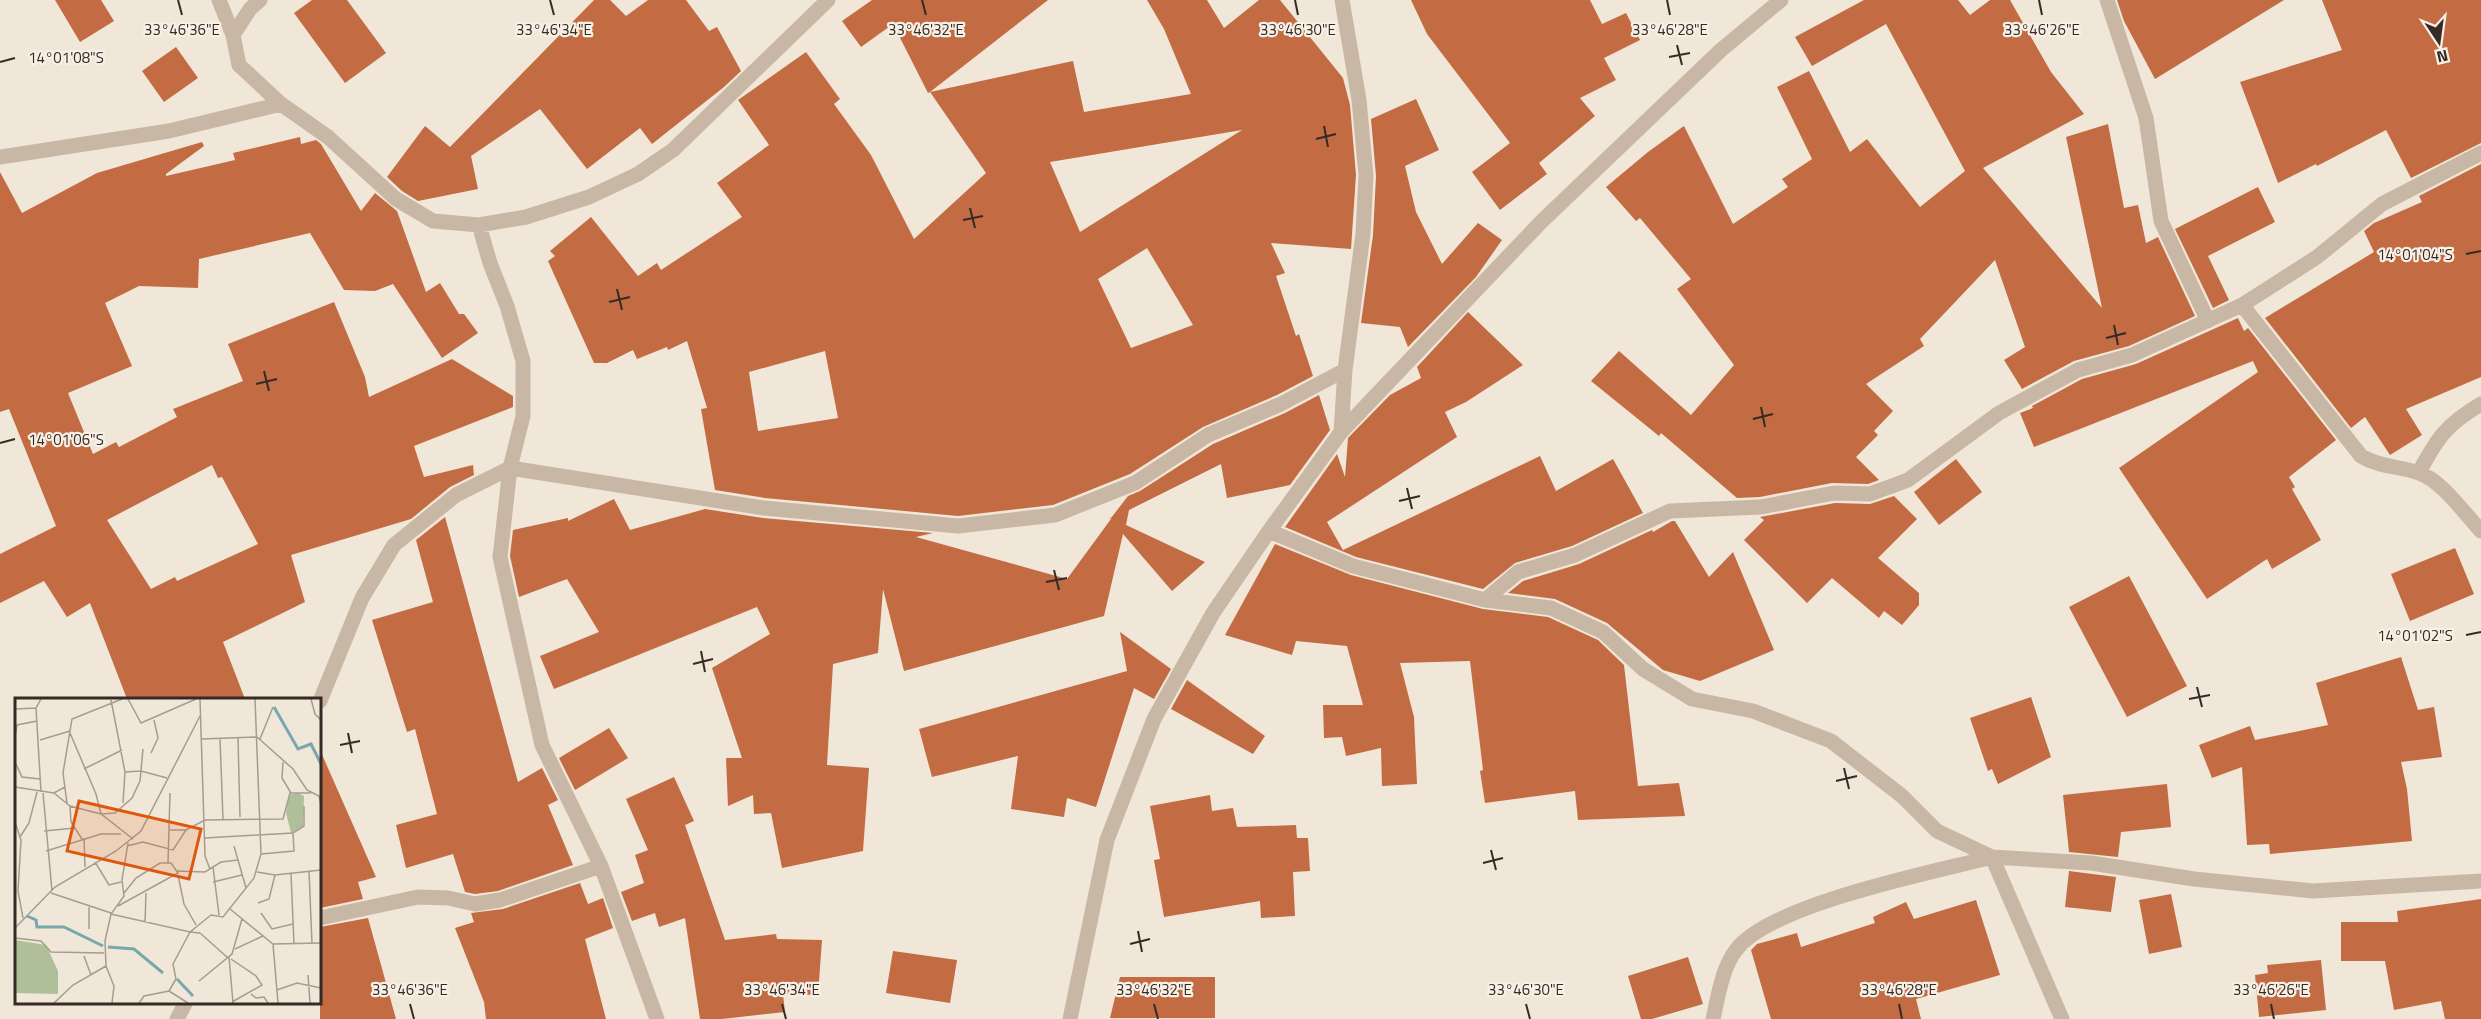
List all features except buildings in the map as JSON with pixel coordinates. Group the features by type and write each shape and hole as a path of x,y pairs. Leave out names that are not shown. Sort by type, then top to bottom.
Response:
{"street":[{"path":"219,0 233,35 239,65 281,104 328,137 396,199 433,221 479,225 525,217 588,197 638,174 673,150 828,0"},
{"path":"233,35 250,9 260,0"},
{"path":"1341,432 1345,370 1364,234 1366,175 1359,100 1342,0"},
{"path":"1070,1019 1107,840 1154,719 1213,613 1269,531 1341,432 1541,222 1721,50 1781,0"},
{"path":"2107,0 2146,118 2161,221 2208,321"},
{"path":"0,157 169,131 281,104"},
{"path":"1485,600 1518,572 1575,555 1671,511 1761,507 1834,493 1870,494 1908,480 1999,413 2078,370 2132,355 2242,305 2317,257 2382,204 2481,153"},
{"path":"479,225 523,361 523,416 510,468 500,556 542,745 601,866 657,1019"},
{"path":"2242,305 2361,456 2372,463 2419,472 2432,478 2481,531"},
{"path":"321,699 362,598 394,545 456,495 510,468 764,508 947,525 1055,515 1135,483 1208,435 1281,404 1345,370"},
{"path":"2419,472 2438,438 2460,416 2481,404"},
{"path":"1269,531 1353,566 1485,600 1551,608 1603,632 1643,669 1692,699 1753,711 1831,741 1902,795 1937,831 1992,857 2062,1019"},
{"path":"1713,1019 1722,980 1736,950 1764,927 1822,902 1992,857 2091,863 2194,879 2313,891 2481,881"},
{"path":"321,918 418,897 448,898 475,904 500,900 601,866"},
{"path":"177,1019 185,1004"}]}
